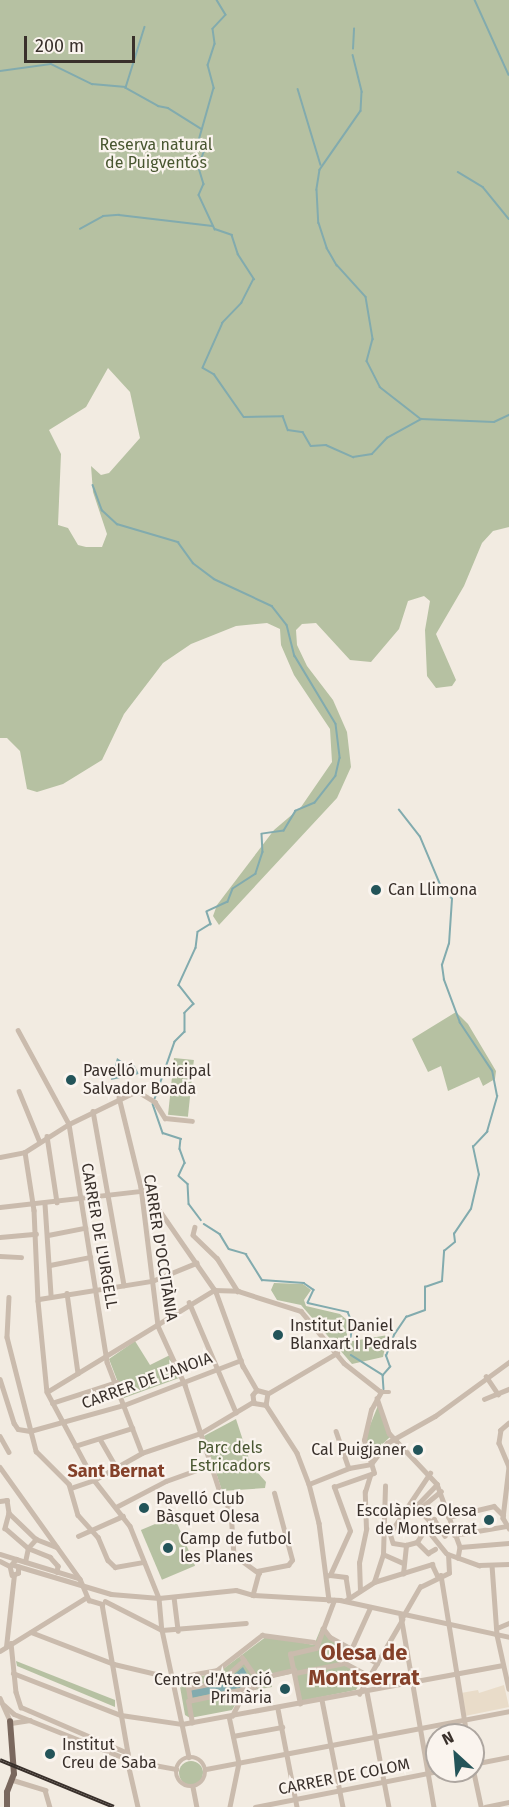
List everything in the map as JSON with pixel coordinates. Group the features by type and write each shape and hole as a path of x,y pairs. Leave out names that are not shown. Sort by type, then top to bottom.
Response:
{"main road":[{"path":"7,1807 7,1792 13,1780 10,1736 14,1720"},
{"path":"0,1797 7,1792"},
{"path":"0,1802 7,1807"}],"street":[{"name":"CARRER DE L'URGELL","path":"18,1030 69,1124 106,1355 142,1452"},
{"path":"19,1091 39,1140"},
{"path":"0,1157 25,1152 39,1140 119,1097 141,1091 165,1118 192,1121"},
{"name":"CARRER D'OCCITÀNIA","path":"119,1097 141,1191 158,1322 184,1382 211,1466 232,1514 234,1555 257,1570"},
{"path":"93,1111 110,1195 124,1285"},
{"path":"47,1136 57,1202"},
{"path":"25,1152 36,1234 38,1299 47,1392 94,1480 123,1516 159,1598 162,1630 189,1757"},
{"path":"0,1207 45,1204 141,1191 151,1198 214,1290 241,1360 257,1390 253,1402 201,1433 142,1452 94,1480 71,1488"},
{"path":"45,1204 51,1294"},
{"path":"195,1227 193,1236 217,1258 238,1290"},
{"path":"48,1235 85,1228"},
{"path":"0,1237 36,1234"},
{"path":"0,1256 21,1257"},
{"path":"50,1265 90,1257"},
{"path":"38,1299 51,1294 152,1281 196,1263"},
{"path":"47,1392 189,1302 214,1290 238,1290 303,1312 337,1353 381,1392 389,1392"},
{"path":"67,1293 78,1373"},
{"path":"9,1297 7,1337 36,1451 71,1488 78,1515 93,1530 115,1567 144,1562"},
{"path":"189,1302 236,1412"},
{"path":"257,1390 269,1393 337,1353"},
{"name":"CARRER DE L'ANOIA","path":"30,1431 124,1405 241,1360"},
{"path":"309,1484 350,1468 371,1464 393,1438 435,1416 486,1376 509,1362"},
{"path":"486,1376 498,1394"},
{"path":"0,1379 14,1423 18,1429 30,1431"},
{"path":"52,1403 117,1382"},
{"path":"484,1399 509,1389"},
{"path":"360,1591 365,1490 374,1471 364,1440 381,1392"},
{"path":"269,1393 266,1405 297,1453 309,1484 320,1523 331,1600 316,1648 290,1654 300,1704"},
{"path":"377,1398 393,1438 430,1473 441,1491 460,1547 458,1558"},
{"path":"253,1402 260,1406 266,1405"},
{"path":"503,1515 508,1491 509,1467 499,1443 501,1430 509,1423"},
{"path":"75,1446 132,1428"},
{"path":"336,1431 350,1468"},
{"path":"0,1437 9,1452"},
{"path":"100,1439 116,1467"},
{"path":"116,1507 166,1481 211,1466"},
{"path":"0,1467 80,1579 87,1597"},
{"path":"416,1506 430,1473"},
{"path":"328,1575 350,1531 335,1485 371,1476"},
{"path":"416,1506 437,1484"},
{"path":"374,1582 383,1554 381,1532 385,1486"},
{"path":"441,1491 400,1514 390,1533 393,1543 406,1545 417,1542 434,1519 445,1536"},
{"path":"253,1595 257,1570 288,1565 292,1560 274,1493"},
{"path":"0,1501 7,1500 9,1513 5,1527 28,1548 43,1552 58,1566 57,1572"},
{"path":"416,1506 431,1522"},
{"path":"445,1536 508,1527 503,1515 494,1506 448,1517"},
{"path":"9,1513 36,1539 57,1547"},
{"path":"78,1536 123,1516"},
{"path":"426,1528 438,1547 447,1554 492,1565 509,1564"},
{"path":"381,1532 390,1533"},
{"path":"417,1542 429,1553 438,1547 445,1536"},
{"path":"25,1562 28,1548 36,1539"},
{"path":"460,1547 509,1543"},
{"path":"403,1574 406,1545"},
{"path":"39,1566 43,1552"},
{"path":"0,1554 12,1566 111,1594 159,1598 236,1590 253,1595 347,1599 402,1617 509,1637"},
{"path":"383,1554 404,1563"},
{"path":"359,1694 420,1587 449,1573 447,1554"},
{"path":"12,1566 25,1562 80,1579"},
{"path":"347,1599 374,1582 432,1564 439,1576 454,1676 464,1723"},
{"path":"492,1565 497,1635 509,1689"},
{"path":"6,1647 12,1566"},
{"path":"328,1575 346,1577 347,1599"},
{"path":"104,1602 111,1594"},
{"path":"0,1651 87,1597 104,1602 162,1630 178,1631 246,1623"},
{"path":"174,1597 178,1631"},
{"path":"104,1602 138,1807"},
{"path":"345,1663 370,1608"},
{"path":"402,1617 410,1684 425,1760"},
{"path":"497,1628 509,1623"},
{"path":"323,1628 330,1637 377,1663"},
{"path":"31,1632 114,1664 173,1678 217,1670 268,1634 314,1642"},
{"path":"11,1643 13,1673 21,1707 129,1759"},
{"path":"239,1653 260,1683"},
{"path":"192,1723 188,1688 219,1682 244,1660"},
{"path":"190,1700 246,1689 260,1683 268,1676 345,1663 369,1676"},
{"path":"13,1673 121,1715 182,1724 359,1694 504,1665"},
{"path":"230,1807 239,1763 231,1716 246,1689"},
{"path":"367,1692 389,1807"},
{"path":"0,1698 14,1720 32,1720 129,1759 176,1769"},
{"path":"322,1700 343,1807"},
{"path":"278,1708 297,1807"},
{"path":"206,1769 509,1711"},
{"path":"233,1736 282,1727"},
{"path":"176,1769 189,1757"},
{"path":"176,1769 179,1783 193,1787 205,1779 206,1769 202,1761 189,1757"},
{"path":"485,1763 509,1757"},
{"name":"CARRER DE COLOM","path":"255,1807 425,1774"},
{"path":"13,1780 45,1790 50,1807"},
{"path":"430,1783 435,1807"},
{"path":"477,1783 483,1807 509,1802"},
{"path":"193,1787 197,1807"}],"green space":[{"name":"Reserva natural de Puigventós","path":"0,0 509,0 509,527 493,531 482,543 464,586 436,634 456,680 452,686 436,688 427,676 425,630 430,601 424,596 408,601 399,629 371,662 350,660 316,623 302,624 296,630 297,645 307,666 333,700 347,732 351,767 337,798 219,925 213,916 217,905 274,830 301,807 332,762 330,729 294,675 281,645 280,629 267,623 236,626 191,644 163,663 124,714 102,760 63,784 37,792 27,789 20,751 7,738 0,738","holes":["108,368 130,392 140,438 109,473 101,475 91,466 93,492 107,534 102,547 78,545 68,528 58,525 61,454 49,430 86,407"]},
{"path":"456,1012 468,1024 496,1071 495,1079 483,1086 479,1077 448,1091 441,1066 428,1072 412,1039"},
{"path":"174,1058 194,1060 188,1117 168,1115"},
{"path":"274,1283 303,1284 311,1290 304,1300 306,1306 340,1314 347,1320 347,1342 388,1335 383,1357 352,1364 301,1305 277,1300 271,1290"},
{"path":"135,1341 150,1365 170,1355 179,1378 124,1398 109,1359"},
{"path":"379,1403 390,1437 371,1455 364,1440"},
{"name":"Parc dels Estricadors","path":"236,1419 251,1465 266,1482 265,1488 222,1491 204,1436"},
{"name":"Camp de futbol les Planes","path":"174,1516 195,1566 162,1580 141,1530"},
{"path":"321,1628 349,1649 343,1662 365,1674 356,1690 301,1701 292,1664 290,1674 271,1678 272,1687 243,1692 232,1710 190,1718 185,1715 179,1681 219,1672 267,1636 314,1645"},
{"path":"16,1661 115,1700 115,1707 17,1666"},
{"path":"191,1761 199,1765 203,1773 199,1781 191,1785 183,1781 179,1773 183,1765"}],"shaded area":[{"path":"504,1685 509,1707 465,1716 461,1693 478,1690 479,1693"}],"water":[{"path":"117,1058 126,1064 132,1061 139,1074 111,1080"},
{"path":"243,1667 253,1685 191,1698 190,1689 225,1682"}],"waterway":[{"path":"217,0 226,15 213,29 215,44 208,65 214,88 199,141 204,152 199,168 204,184 199,195 215,229 232,235 238,254 254,279 242,303 223,323 203,368 214,374 244,417 283,416 288,430 303,432 311,446 326,445 353,457 372,454 387,438 421,419 494,422 509,415"},
{"path":"475,0 509,75"},
{"path":"145,27 126,88 158,106 168,108 201,129"},
{"path":"353,49 354,29"},
{"path":"353,55 362,92 361,111 320,170 317,190 319,223 327,248 337,265 366,297 373,339 367,361 380,387 421,419"},
{"path":"0,71 51,64 92,84 126,87"},
{"path":"298,89 321,165"},
{"path":"458,172 483,187 509,219"},
{"path":"80,229 103,216 119,215 212,226"},
{"path":"93,485 102,510 117,524 178,542 193,563 214,579 272,606 287,625 295,656 336,724 340,758 336,776 315,803 296,811 284,831 262,834 263,852 256,874 233,889 228,902 207,912 211,924 198,932 196,948 179,985 194,1004 185,1013 185,1032 175,1042 155,1099"},
{"path":"383,1375 390,1367 386,1356 394,1335 406,1317 425,1310 425,1287 442,1281 444,1251 455,1242 454,1234 471,1209 479,1175 473,1147 487,1132 497,1096 492,1071 460,1023 444,980 442,965 449,944 452,899 441,887 420,837 399,810"},
{"path":"153,1104 163,1133 181,1139 180,1149 185,1163 179,1176 188,1184 189,1204 201,1220"},
{"path":"204,1224 220,1234 229,1249 246,1254 262,1280 304,1283 314,1290 308,1303 348,1312 353,1324 351,1339"},
{"path":"351,1355 383,1375 384,1389"}],"railway":[{"path":"0,1760 114,1807"}],"place":[{"name":"Can Llimona","path":"376,890"},
{"name":"Pavelló municipal Salvador Boada","path":"71,1080"},
{"name":"Institut Daniel Blanxart i Pedrals","path":"278,1335"},
{"name":"Cal Puigjaner","path":"418,1450"},
{"name":"Pavelló Club Bàsquet Olesa","path":"144,1508"},
{"name":"Escolàpies Olesa de Montserrat","path":"489,1520"},
{"name":"Camp de futbol les Planes","path":"168,1548"},
{"name":"Centre d'Atenció Primària","path":"285,1689"},
{"name":"Institut Creu de Saba","path":"50,1754"}],"district":[{"name":"Sant Bernat","path":"116,1471"},
{"name":"Olesa de Montserrat","path":"364,1664"}]}
